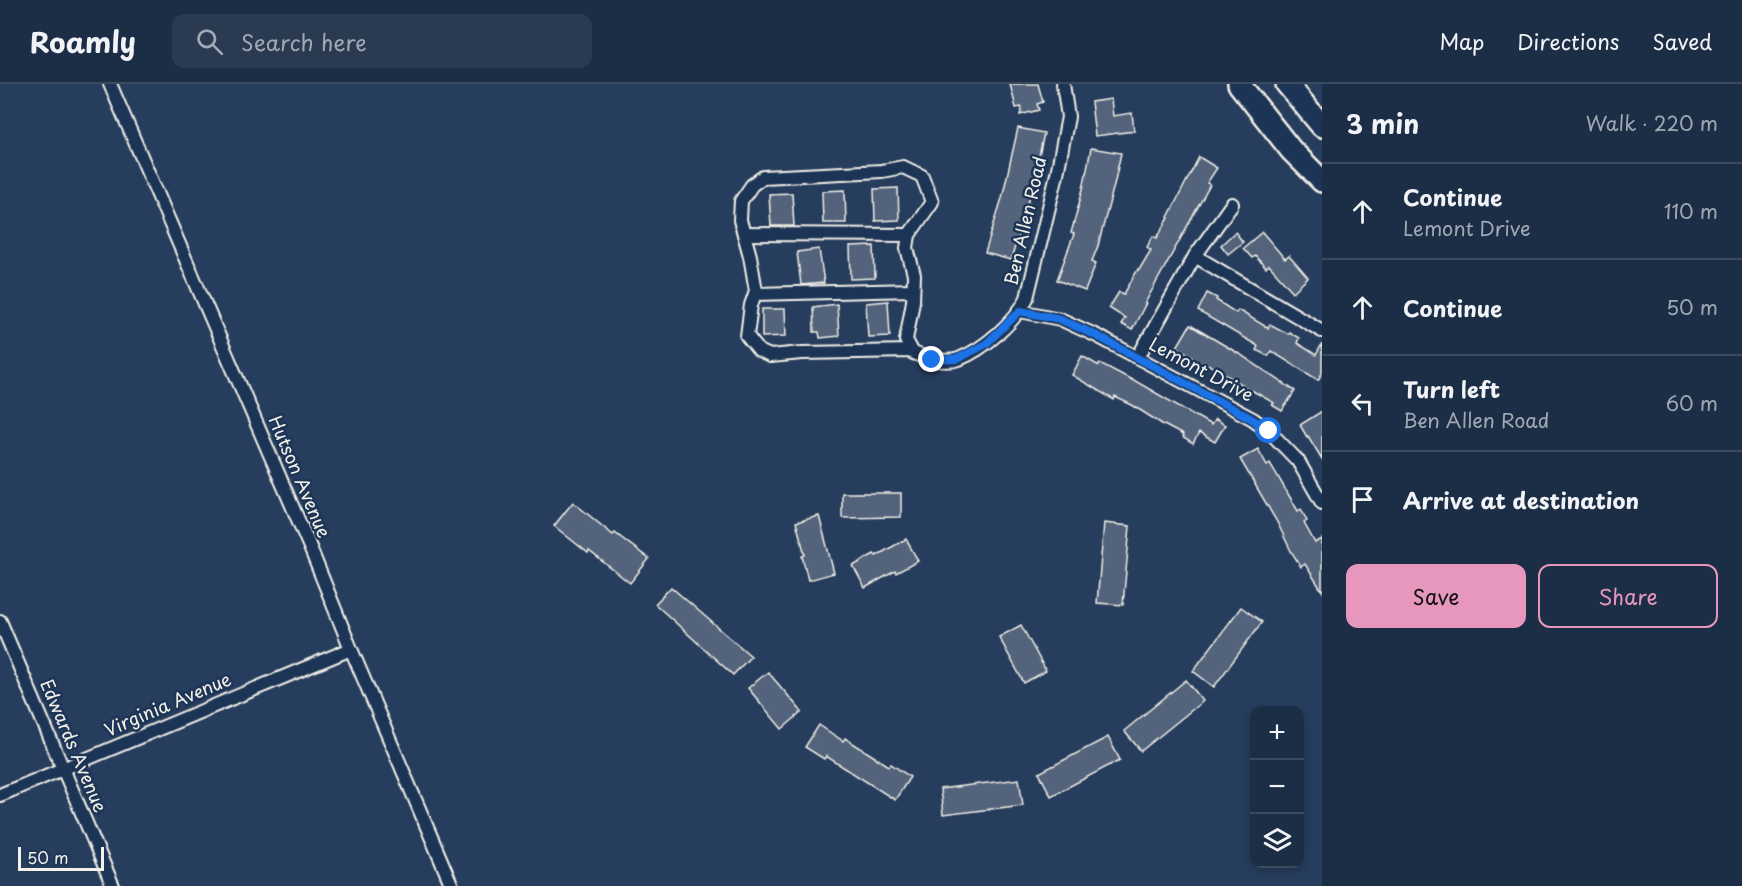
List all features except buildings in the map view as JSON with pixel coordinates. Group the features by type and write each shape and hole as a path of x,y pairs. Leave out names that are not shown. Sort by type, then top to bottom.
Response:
{"highway":[{"path":"1239,84 1291,150 1322,181"},
{"path":"1287,84 1322,126"}],"street":[{"name":"Hutson Avenue","path":"110,84 304,534 452,886"},
{"name":"Ben Allen Road","path":"755,294 751,305 747,336 759,351 770,356 802,353 912,351 932,360 957,359 986,344 1020,311 1027,298 1057,174 1068,117 1063,84"},
{"path":"912,351 906,340 913,301 914,275 907,248 909,235 932,202 922,177 903,167 882,171 763,177 752,185 741,201 740,220 750,256 755,294 913,290"},
{"path":"1138,357 1195,256 1232,204"},
{"path":"744,234 909,235"},
{"path":"1195,256 1322,331"},
{"name":"Lemont Drive","path":"1020,311 1060,319 1097,336 1252,419 1269,431 1298,460 1322,503"},
{"name":"Edwards Avenue","path":"0,621 113,886"},
{"name":"Virginia Avenue","path":"0,795 351,649"}],"route":[{"path":"932,360 957,359 986,344 1020,311 1060,319 1138,357 1252,419 1269,431"}]}
